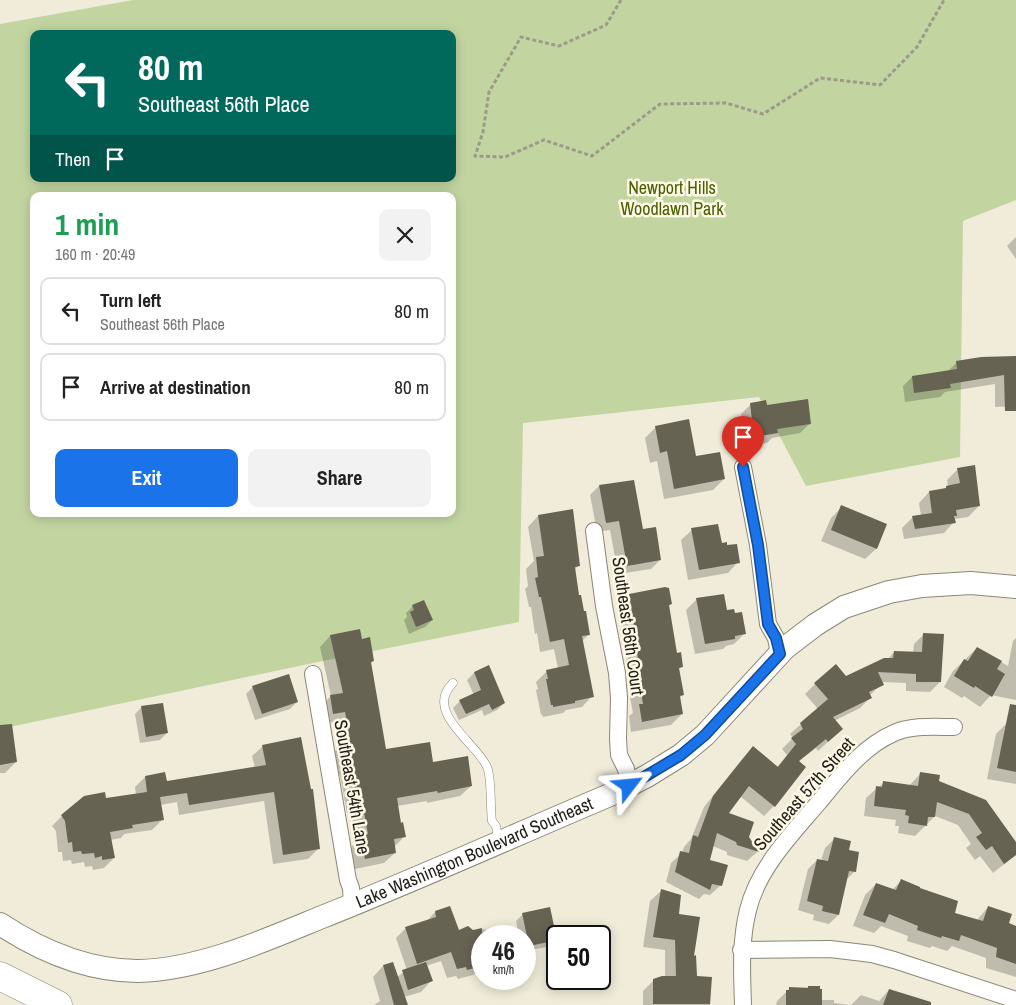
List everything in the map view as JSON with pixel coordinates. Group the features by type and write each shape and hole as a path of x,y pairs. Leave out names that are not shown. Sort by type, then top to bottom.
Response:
{"highway":[{"path":"0,976 58,1005"}],"main road":[{"name":"Lake Washington Boulevard Southeast","path":"0,924 44,950 84,964 117,970 140,971 181,967 213,958 352,906 629,786 681,755 705,735 780,654 815,625 844,607 889,592 922,586 971,583 1016,587"}],"street":[{"path":"743,467 758,545 768,624 776,638 780,654"},
{"name":"Southeast 56th Court","path":"594,531 604,606 620,698 619,755 626,769 629,786"},
{"name":"Southeast 54th Lane","path":"313,674 348,880 351,888 352,906"},
{"name":"Southeast 57th Street","path":"743,1005 741,950 748,909 761,877 775,856 849,767 876,743 895,733 913,728 954,727"},
{"path":"741,950 830,949 872,954 1016,1000"}],"lane":[{"path":"453,683 444,696 445,707 462,736 488,768 492,821 496,826 499,843"}],"path":[{"path":"621,0 606,25 559,46 521,37 489,92 483,132 475,156 505,157 544,140 592,156 660,104 726,103 763,114 820,78 880,85 917,48 944,0"}],"green space":[{"name":"Newport Hills Woodlawn Park","path":"133,0 1016,0 1016,200 963,221 960,457 806,486 759,397 523,423 519,622 0,729 0,24"}],"building":[{"path":"1016,356 1016,411 1005,411 1004,375 950,384 951,388 914,393 912,376 957,369 956,361 981,357"},
{"path":"808,399 811,424 777,429 778,433 754,437 750,403 766,400 767,405"},
{"path":"689,419 696,456 720,452 725,479 674,489 667,451 660,453 655,426"},
{"path":"975,465 980,506 956,510 957,516 954,516 956,523 915,529 912,516 932,513 929,491 960,483 957,468"},
{"path":"634,480 643,529 656,527 661,560 627,566 619,521 606,523 599,485"},
{"path":"841,505 887,524 877,549 831,530"},
{"path":"573,509 580,566 575,567 579,595 581,595 584,611 586,611 590,635 582,636 594,697 553,707 546,679 548,679 546,670 569,665 564,639 550,642 541,597 539,597 535,578 538,577 536,557 544,556 538,515"},
{"path":"718,524 722,543 727,542 727,545 737,544 740,563 699,570 691,528"},
{"path":"665,587 669,588 672,604 669,605 677,653 681,652 683,667 679,668 684,695 680,696 683,714 642,722 639,704 643,704 639,680 642,680 629,594"},
{"path":"724,594 727,610 734,609 735,613 742,612 746,634 735,636 735,639 705,644 696,598"},
{"path":"424,600 433,620 416,627 410,612 414,610 412,605"},
{"path":"360,629 362,639 370,637 374,661 371,662 386,749 430,742 433,762 468,756 472,786 438,793 437,791 397,798 401,823 403,822 406,837 394,839 396,853 365,859 361,835 368,834 362,802 357,803 351,765 348,766 344,740 350,739 345,712 333,714 330,695 343,693 330,635"},
{"path":"923,633 944,634 941,682 916,682 916,674 878,672 884,685 869,692 872,698 833,717 843,729 828,742 826,739 799,761 806,767 775,807 749,786 729,813 754,822 749,837 759,852 737,845 736,842 717,833 710,860 728,865 722,886 712,884 710,890 675,872 680,851 689,853 693,835 698,837 713,796 753,746 778,767 796,744 791,738 803,729 800,723 828,699 814,683 836,664 846,676 884,658 893,658 894,651 922,652"},
{"path":"977,647 1002,661 997,669 1005,674 992,697 954,676 964,659 968,661"},
{"path":"489,665 505,703 492,710 489,704 466,714 459,700 481,690 474,672"},
{"path":"289,674 298,702 262,714 252,686"},
{"path":"163,703 168,733 146,737 141,706"},
{"path":"1010,704 1016,705 1016,772 997,768"},
{"path":"12,724 17,762 0,765 0,725"},
{"path":"301,737 311,789 313,789 320,849 283,855 274,792 189,805 187,793 160,797 164,820 132,825 133,828 110,832 115,858 102,860 102,856 95,858 94,853 82,854 81,851 73,852 72,842 68,843 65,821 61,815 84,796 105,792 106,798 147,792 145,776 165,772 167,781 266,765 262,745"},
{"path":"920,772 940,775 939,781 986,800 1016,842 1016,855 1004,864 992,846 986,850 976,837 982,833 969,814 937,802 935,817 928,817 927,826 908,823 909,816 905,815 906,810 874,806 876,786 882,787 883,781 918,786"},
{"path":"834,837 851,841 849,850 859,852 856,872 849,871 839,915 822,911 823,906 807,901 817,859 828,861"},
{"path":"901,879 920,888 958,901 955,913 983,921 988,906 1012,914 1009,923 1016,926 1016,964 996,957 997,948 961,935 959,941 942,936 941,938 917,930 918,926 889,914 885,923 863,915 876,883 896,890"},
{"path":"661,889 681,895 679,914 700,917 694,956 696,955 697,976 712,977 710,1004 653,1004 653,979 662,976 676,976 675,940 653,937"},
{"path":"450,906 459,930 468,926 471,928 471,969 467,970 466,967 457,969 451,952 417,964 405,927 436,917 435,911"},
{"path":"550,907 554,925 546,925 546,942 536,945 536,925 525,925 522,913"},
{"path":"393,962 408,1005 394,1005 383,965"},
{"path":"426,962 433,981 408,990 402,970"},
{"path":"808,986 820,986 820,989 822,989 822,1005 786,1005 786,990 789,990 789,987 808,988"},
{"path":"889,989 931,1002 931,1005 883,1005"}],"route":[{"path":"629,786 681,755 705,735 780,654 776,638 768,624 758,545 743,467"}]}
